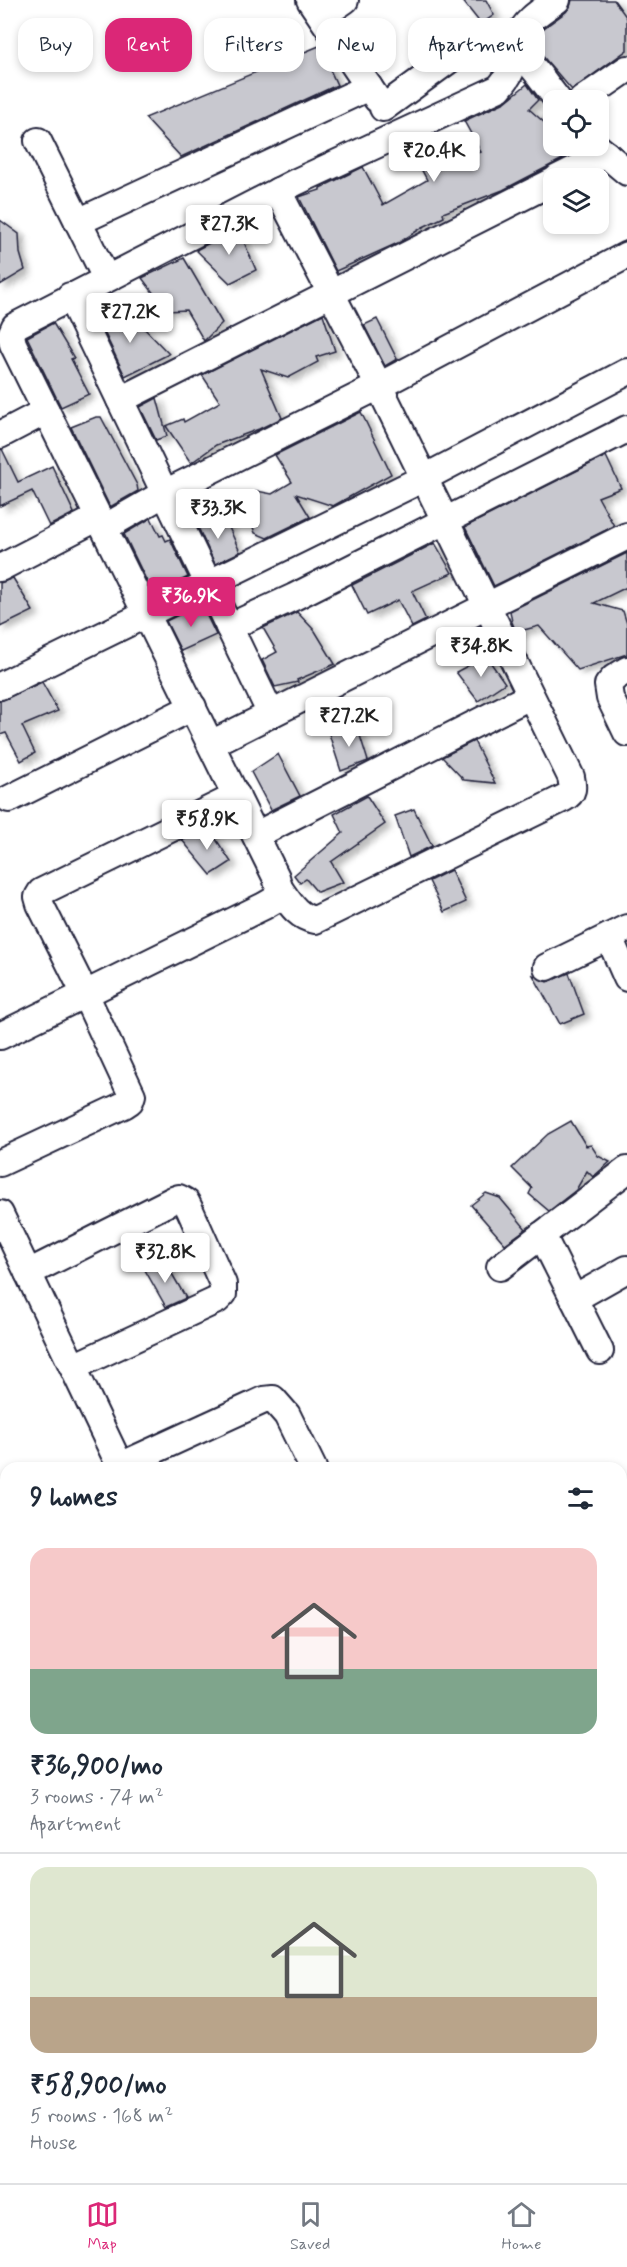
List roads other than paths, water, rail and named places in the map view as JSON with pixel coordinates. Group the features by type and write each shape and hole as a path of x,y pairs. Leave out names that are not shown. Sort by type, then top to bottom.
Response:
{"street":[{"path":"345,0 316,8 399,134"},
{"path":"532,18 557,0"},
{"path":"597,90 627,69"},
{"path":"383,108 432,72"},
{"path":"278,191 379,386 571,777 573,787 570,795 315,920 305,918 295,910 279,888 276,877 237,796 13,344 11,334 15,326 23,321 278,191 499,88 512,72"},
{"path":"535,72 550,90"},
{"path":"78,222 369,87"},
{"path":"38,141 106,278"},
{"path":"573,168 592,156"},
{"path":"608,156 627,172"},
{"path":"120,400 543,187"},
{"path":"0,568 165,493 379,386 627,255"},
{"path":"70,296 271,714"},
{"path":"0,686 424,478 627,372"},
{"path":"0,435 46,411"},
{"path":"229,627 627,429"},
{"path":"211,744 627,536"},
{"path":"627,670 614,678 609,685 610,698 627,732"},
{"path":"256,835 530,696"},
{"path":"9,799 193,708"},
{"path":"0,1162 129,1101 132,1095 40,904 38,897 41,892 237,796"},
{"path":"0,1035 264,906 276,899 279,888"},
{"path":"547,967 618,933 627,978"},
{"path":"500,1267 627,1170"},
{"path":"28,1273 173,1200 179,1198 186,1202 190,1210 223,1284 223,1294 218,1300 73,1367"},
{"path":"0,1214 118,1462"},
{"path":"542,1234 600,1351"},
{"path":"574,1299 627,1269"},
{"path":"131,1462 264,1400 273,1400 287,1415 310,1462"}]}
